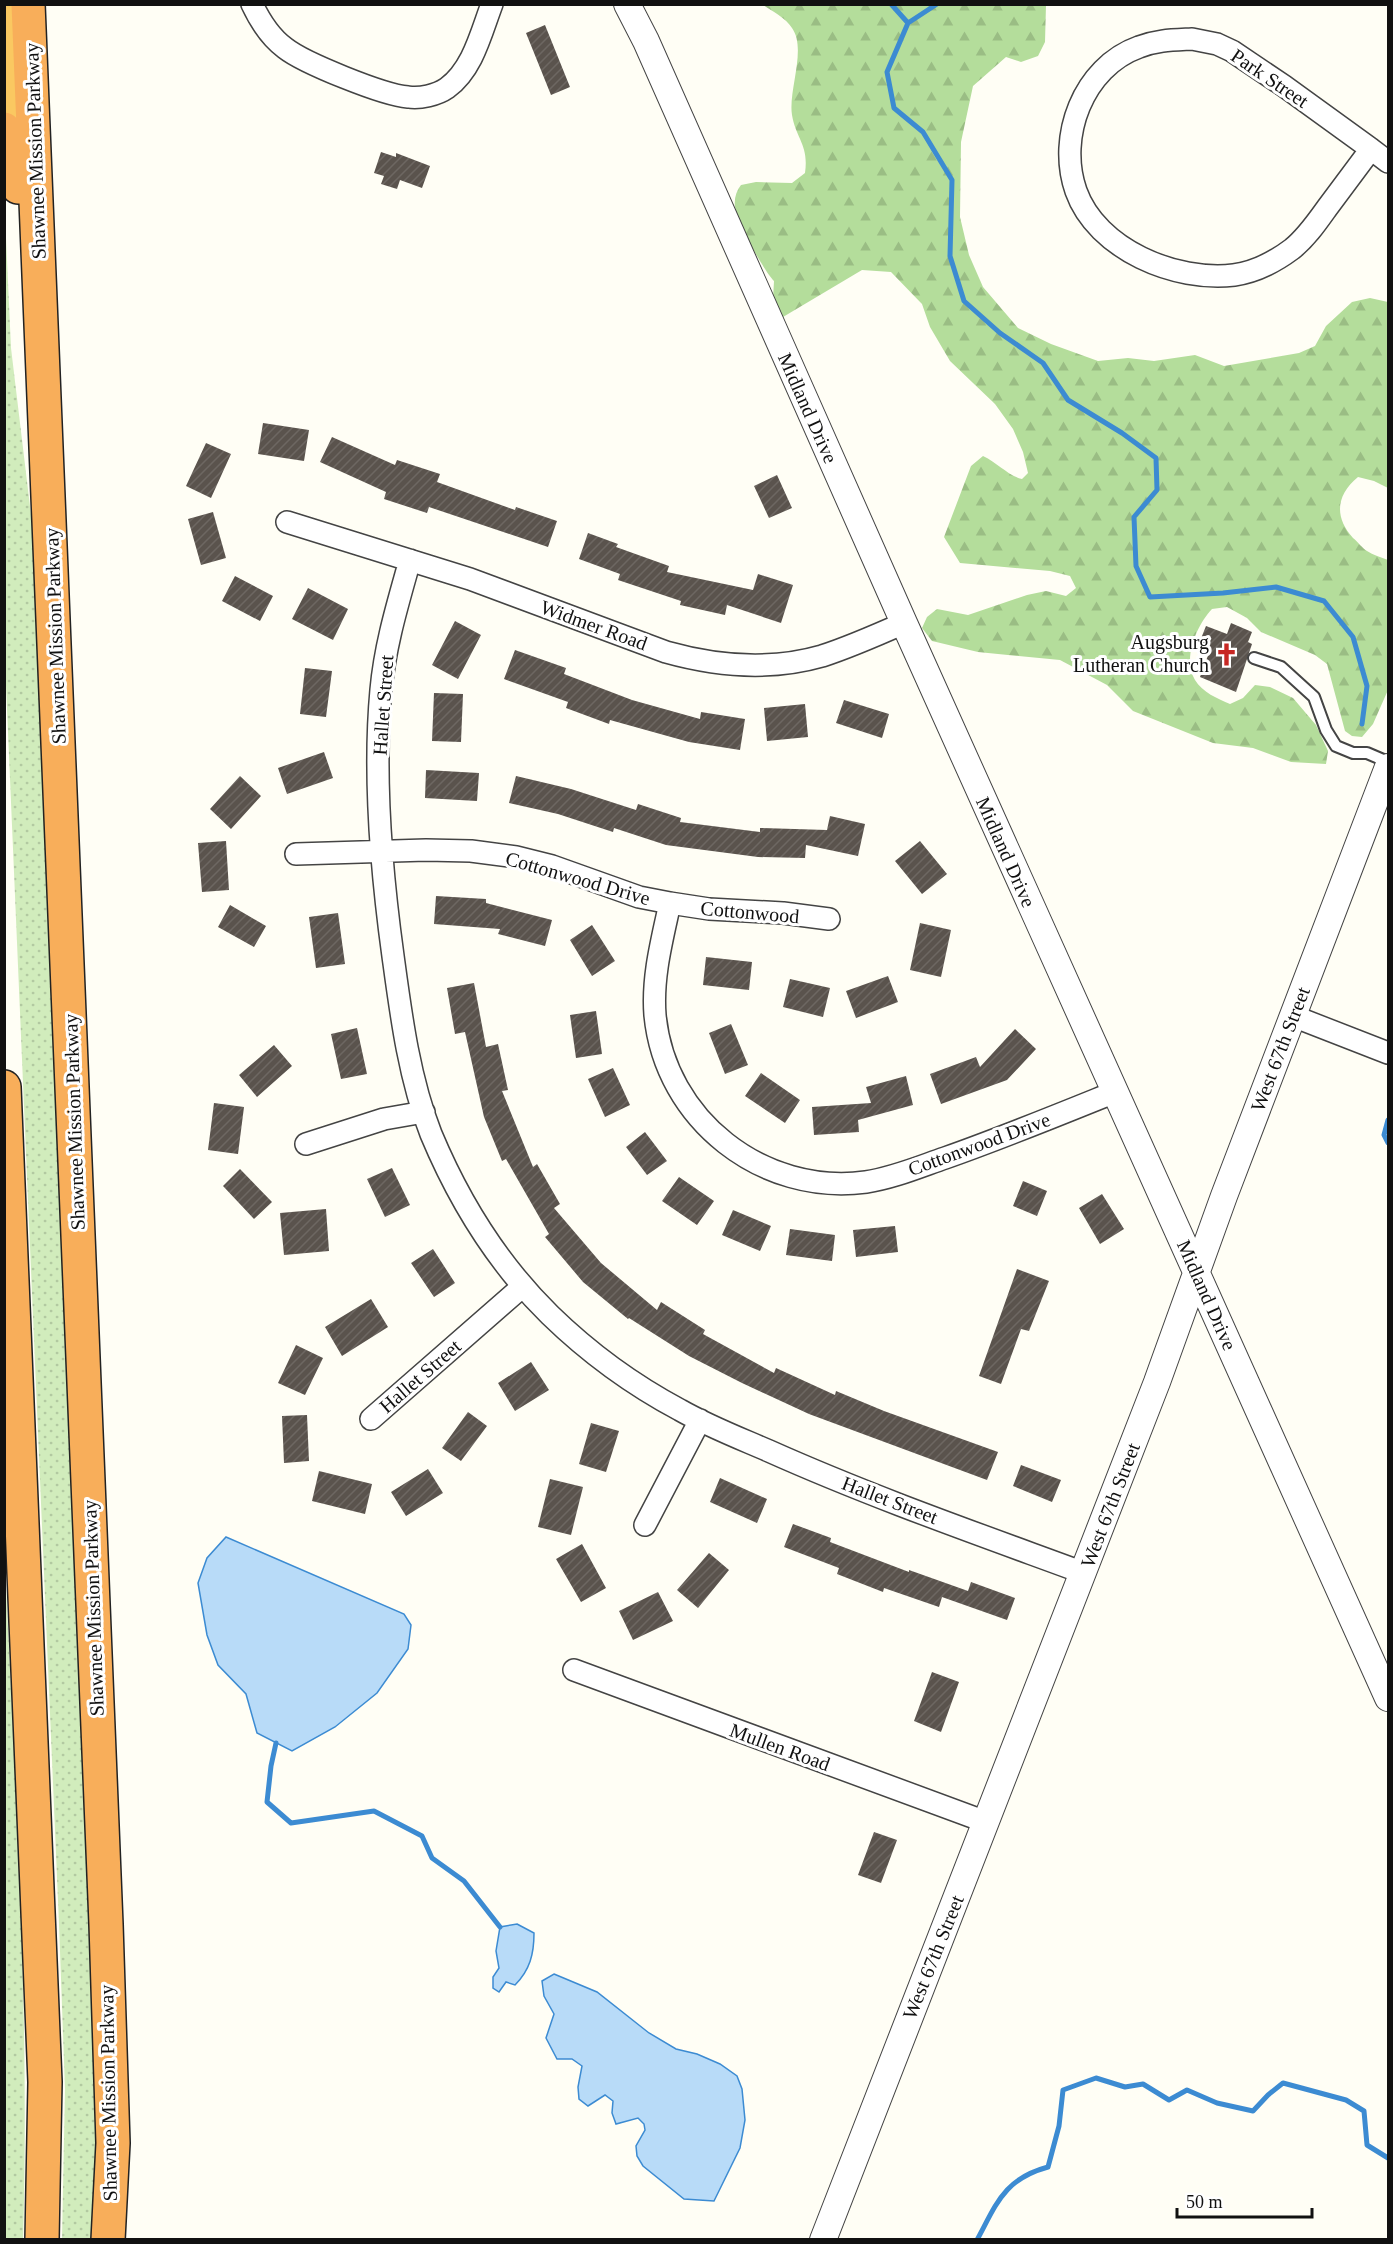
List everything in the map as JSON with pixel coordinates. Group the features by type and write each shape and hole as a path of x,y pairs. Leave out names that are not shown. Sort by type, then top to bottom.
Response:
{"highway":[{"path":"4,114 13,94 10,4"},
{"name":"Shawnee Mission Parkway","path":"28,4 46,403 106,1935 113,2143 108,2240"},
{"path":"4,129 14,148 21,240 46,403"},
{"path":"4,1086 45,2082 42,2240"}],"street":[{"path":"252,4 265,28 284,48 304,60 388,93 409,98 427,96 446,89 461,76 471,58 492,4"},
{"name":"Midland Drive","path":"627,4 646,41 1114,1092 1389,1698"},
{"name":"Park Street","path":"1371,149 1312,228 1293,248 1268,264 1236,274 1207,276 1180,272 1142,258 1109,236 1090,216 1076,192 1070,164 1071,128 1081,101 1092,82 1112,62 1136,48 1164,40 1192,39 1216,44 1232,51 1284,86 1389,162"},
{"name":"Widmer Road","path":"287,522 470,579 693,660 735,666 777,664 820,656 904,623"},
{"name":"Hallet Street","path":"410,560 388,638 381,689 378,756 382,852 388,921 411,1068 430,1132 456,1187 483,1233 523,1286 550,1316 594,1354 634,1382 700,1420 811,1470 1084,1573"},
{"name":"West 67th Street","path":"824,2240 1084,1573 1224,1196 1389,765"},
{"name":"Cottonwood Drive","path":"382,852 471,851 516,857 552,866 639,897 670,903 656,967 654,999 659,1041 664,1059 680,1094 703,1124 730,1148 762,1167 788,1176 815,1182 851,1184 870,1181 904,1172 990,1142 1114,1092"},
{"path":"296,854 382,852"},
{"name":"Cottonwood","path":"670,903 709,909 783,913 829,920"},
{"path":"1293,1016 1389,1053"},
{"path":"306,1144 384,1119 424,1112"},
{"name":"Hallet Street","path":"371,1419 523,1286"},
{"path":"645,1525 700,1420"},
{"name":"Mullen Road","path":"574,1670 986,1822"}],"lane":[{"path":"1254,658 1281,667 1314,697 1326,730 1336,746 1353,753 1367,753 1389,765"}],"green space":[{"path":"763,5 1046,5 1045,42 1038,56 1021,62 1006,57 973,86 961,142 960,217 969,255 983,287 1018,328 1051,344 1098,361 1128,358 1154,361 1195,355 1224,366 1299,353 1315,346 1326,326 1352,302 1370,298 1388,302 1388,488 1358,477 1345,491 1340,506 1343,522 1353,538 1367,551 1388,560 1388,690 1373,724 1362,737 1352,736 1345,731 1327,664 1315,655 1261,632 1247,618 1227,607 1212,609 1201,624 1193,642 1190,662 1195,680 1206,692 1230,704 1243,698 1255,685 1270,687 1293,698 1316,725 1328,751 1326,764 1291,762 1253,748 1213,743 1133,711 1107,685 1060,660 978,652 932,641 922,628 927,617 937,609 968,615 1046,591 1066,596 1076,588 1070,576 1050,571 960,563 944,537 971,466 983,456 1022,479 1028,473 1023,452 1013,429 995,404 950,361 930,327 922,304 891,272 862,270 783,317 773,299 774,281 757,257 740,224 735,207 736,195 741,185 756,182 792,183 805,173 806,163 791,105 798,58 796,37 786,21"},
{"path":"4,194 11,348 32,523 97,2087 95,2240 62,2239 65,2089 5,662"},
{"path":"4,1547 23,1980 25,2153 23,2240 4,2239"}],"water":[{"path":"226,1537 404,1614 411,1625 408,1649 377,1693 335,1727 292,1751 257,1733 246,1694 218,1665 207,1635 198,1583 207,1558"},
{"path":"517,1924 534,1933 532,1955 528,1967 515,1985 506,1982 499,1992 493,1988 493,1977 499,1968 496,1951 500,1927"},
{"path":"554,1974 597,1992 649,2033 676,2049 697,2054 720,2064 737,2076 742,2089 745,2120 740,2148 714,2201 684,2199 643,2166 637,2156 636,2146 645,2130 644,2124 638,2118 616,2124 612,2113 613,2101 605,2095 588,2106 579,2099 578,2087 582,2066 572,2059 557,2059 546,2038 554,2014 544,1996 542,1981"}],"building":[{"path":"545,25 570,87 551,95 526,33"},
{"path":"381,152 396,157 396,153 430,166 422,188 400,180 397,189 381,184 384,176 374,173"},
{"path":"263,423 309,430 304,461 258,454"},
{"path":"332,437 395,465 397,460 440,474 437,482 515,510 516,507 557,521 548,547 429,507 427,513 384,499 386,492 320,462"},
{"path":"206,443 231,454 211,498 186,486"},
{"path":"777,475 792,508 769,518 754,486"},
{"path":"213,512 226,558 201,565 188,519"},
{"path":"588,533 618,544 616,547 669,566 667,572 753,590 758,574 793,585 781,623 727,605 725,615 680,605 681,601 618,580 620,574 579,559"},
{"path":"235,576 273,596 260,621 222,601"},
{"path":"308,588 348,609 333,640 292,619"},
{"path":"455,621 481,635 458,679 432,665"},
{"name":"Augsburg Lutheran Church","path":"1231,623 1252,632 1248,642 1252,644 1236,692 1200,677 1210,650 1198,646 1206,626 1227,634"},
{"path":"515,650 566,668 564,674 632,700 700,719 701,712 745,719 740,750 689,742 610,720 609,724 566,708 568,702 504,679"},
{"path":"305,668 332,671 326,717 300,714"},
{"path":"434,693 463,694 461,742 432,741"},
{"path":"844,700 889,714 882,738 836,723"},
{"path":"805,704 808,737 767,741 764,708"},
{"path":"324,752 333,778 287,794 278,768"},
{"path":"426,770 479,773 477,801 425,798"},
{"path":"240,776 261,796 231,829 210,809"},
{"path":"516,776 571,789 636,810 638,804 681,818 680,822 760,832 760,828 827,830 830,816 865,824 858,856 806,845 805,858 758,857 666,845 614,828 613,832 558,814 509,803"},
{"path":"226,841 229,890 202,892 198,843"},
{"path":"920,841 947,874 922,894 895,861"},
{"path":"436,896 486,899 486,903 552,920 545,946 498,934 500,929 434,924"},
{"path":"230,905 266,926 254,947 218,927"},
{"path":"338,913 345,964 316,968 309,917"},
{"path":"920,923 951,930 941,977 910,970"},
{"path":"592,925 615,961 592,976 570,940"},
{"path":"706,957 752,962 749,990 703,985"},
{"path":"888,976 898,1002 856,1018 846,991"},
{"path":"790,979 830,988 823,1017 783,1007"},
{"path":"474,983 486,1047 498,1044 508,1090 502,1091 533,1167 537,1164 560,1204 554,1208 601,1263 657,1310 661,1302 705,1330 703,1334 774,1373 776,1368 835,1395 836,1391 884,1411 998,1452 987,1480 809,1414 742,1383 689,1356 628,1319 583,1282 545,1237 549,1234 506,1159 502,1161 484,1117 465,1032 455,1034 447,988"},
{"path":"596,1011 602,1054 576,1058 570,1015"},
{"path":"731,1024 748,1065 725,1074 709,1033"},
{"path":"357,1028 367,1074 341,1079 331,1034"},
{"path":"1015,1029 1036,1049 1007,1080 941,1104 930,1074 976,1057 980,1067"},
{"path":"274,1045 292,1066 257,1097 239,1075"},
{"path":"613,1068 630,1105 605,1117 588,1079"},
{"path":"761,1073 800,1100 785,1123 745,1096"},
{"path":"906,1076 913,1105 858,1120 859,1132 814,1135 812,1107 871,1103 866,1087"},
{"path":"214,1103 244,1107 238,1154 208,1150"},
{"path":"645,1132 667,1161 647,1175 626,1147"},
{"path":"392,1168 410,1205 385,1217 367,1179"},
{"path":"240,1169 272,1202 254,1219 223,1186"},
{"path":"679,1177 714,1201 697,1225 662,1201"},
{"path":"1023,1181 1047,1191 1037,1216 1013,1206"},
{"path":"1102,1194 1124,1229 1100,1244 1079,1208"},
{"path":"326,1209 329,1251 284,1255 280,1213"},
{"path":"733,1210 771,1226 760,1251 722,1235"},
{"path":"895,1226 898,1252 856,1257 853,1230"},
{"path":"790,1229 835,1235 832,1261 786,1255"},
{"path":"433,1249 455,1283 434,1297 411,1263"},
{"path":"1017,1269 1049,1281 1029,1331 1021,1329 1001,1384 979,1376"},
{"path":"371,1299 388,1327 342,1356 325,1327"},
{"path":"296,1345 323,1358 305,1395 278,1383"},
{"path":"531,1362 549,1390 515,1411 498,1383"},
{"path":"468,1412 487,1426 461,1461 442,1448"},
{"path":"307,1415 309,1461 284,1463 282,1416"},
{"path":"591,1423 619,1431 606,1472 579,1464"},
{"path":"1021,1465 1061,1480 1052,1502 1013,1486"},
{"path":"428,1469 443,1493 406,1516 391,1492"},
{"path":"319,1471 372,1484 365,1514 312,1501"},
{"path":"720,1478 767,1499 757,1523 710,1502"},
{"path":"550,1479 583,1487 571,1535 538,1527"},
{"path":"793,1524 831,1538 830,1542 909,1572 909,1570 968,1591 971,1582 1015,1598 1007,1620 942,1597 939,1607 884,1588 883,1592 837,1574 839,1568 784,1547"},
{"path":"582,1544 606,1588 581,1602 556,1559"},
{"path":"709,1553 729,1570 698,1608 677,1590"},
{"path":"658,1592 673,1621 633,1640 619,1611"},
{"path":"932,1672 959,1682 941,1732 914,1721"},
{"path":"874,1832 897,1840 881,1883 858,1875"}],"waterway":[{"path":"891,4 908,23"},
{"path":"937,4 908,23 887,72 894,108 923,132 952,180 950,256 964,301 1000,333 1043,363 1068,400 1122,433 1156,458 1157,490 1134,517 1136,566 1150,597 1276,587 1324,601 1353,637 1367,686 1362,724"},
{"path":"1388,1120 1384,1135 1388,1143"},
{"path":"276,1743 267,1802 291,1823 374,1811 422,1836 432,1858 464,1881 500,1927"},
{"path":"977,2240 997,2204 1011,2186 1021,2178 1048,2167 1059,2126 1063,2090 1096,2078 1125,2087 1143,2084 1169,2100 1187,2090 1217,2103 1253,2111 1283,2083 1346,2100 1364,2111 1367,2145 1388,2158"}],"place":[{"name":"Augsburg Lutheran Church","path":"1227,654"}]}
